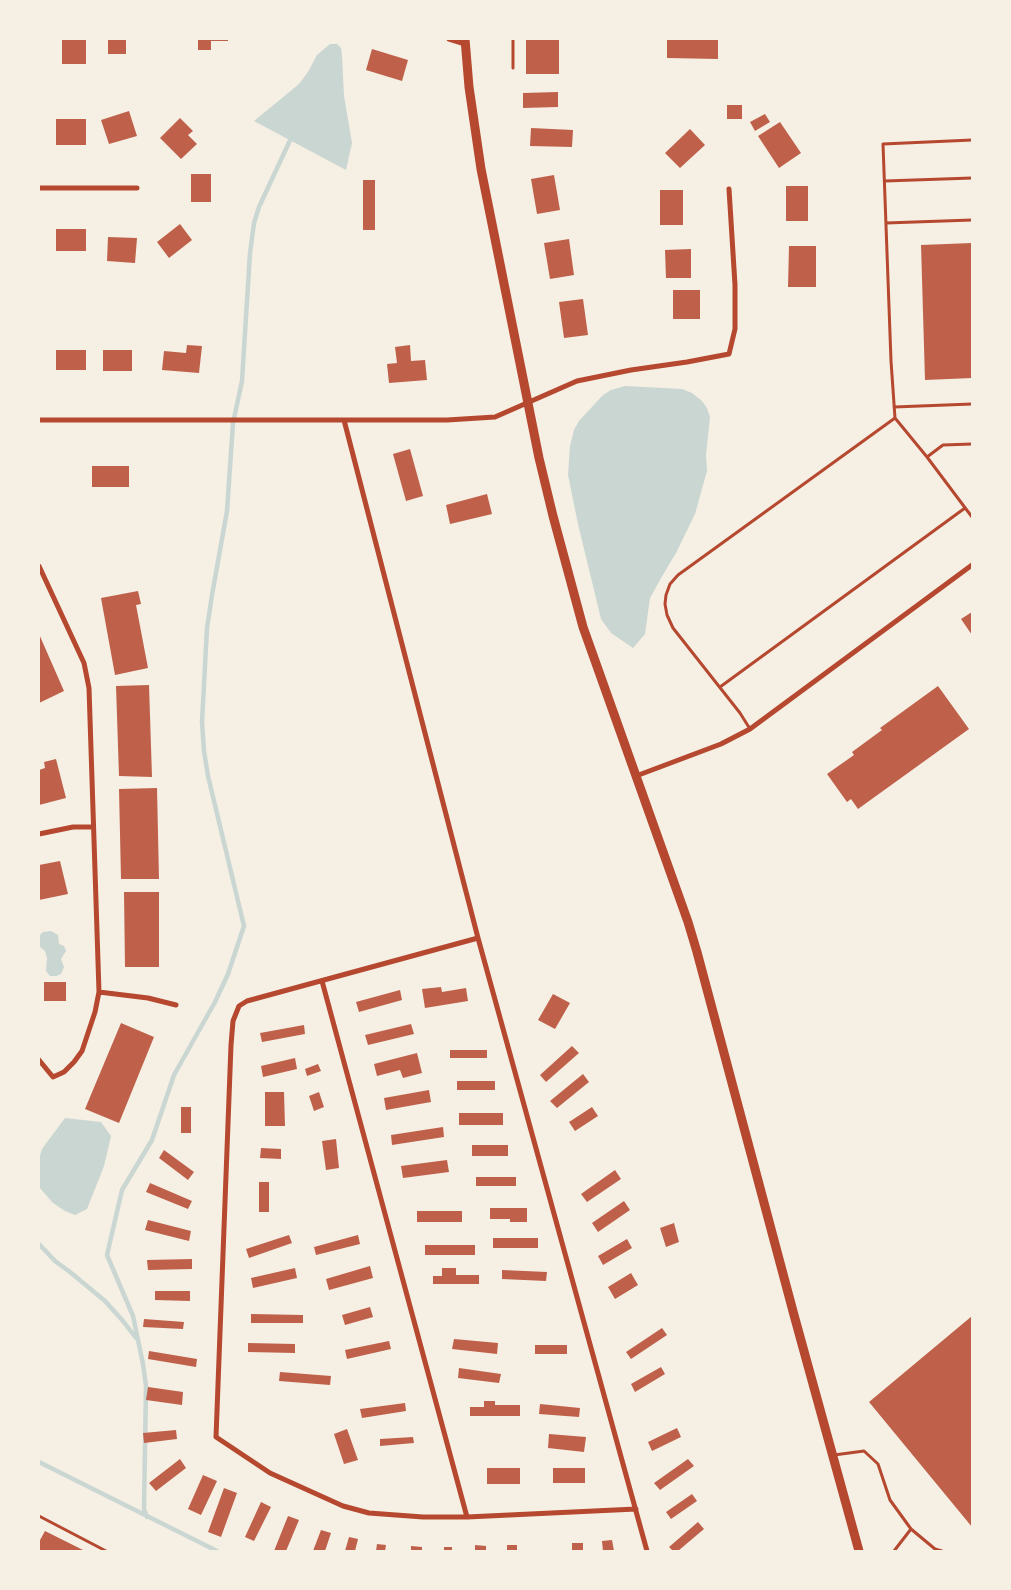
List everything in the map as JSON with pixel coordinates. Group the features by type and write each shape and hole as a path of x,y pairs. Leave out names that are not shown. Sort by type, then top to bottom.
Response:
{"street":[{"path":"449,39 465,41 473,124 481,169 551,506 583,627 697,952 859,1551"},
{"path":"39,188 137,188"},
{"path":"39,420 447,420 495,417 577,381 729,354 735,329 735,285 729,189"},
{"path":"344,420 478,938 647,1551"},
{"path":"636,776 721,744 750,729 972,565"},
{"path":"39,566 84,663 89,688 99,992 82,1051 64,1072 53,1077 39,1060"},
{"path":"39,834 73,827 93,827"},
{"path":"478,938 247,1001 240,1006 233,1021 216,1437 270,1473 343,1506 369,1513 467,1517 636,1509"},
{"path":"322,981 467,1517"},
{"path":"99,992 148,998 176,1005"}],"lane":[{"path":"513,39 513,68"},
{"path":"972,140 883,144 895,418 972,517"},
{"path":"885,181 972,178"},
{"path":"886,223 972,220"},
{"path":"894,407 972,404"},
{"path":"750,729 740,713 673,628 666,615 665,604 670,584 678,575 733,534 895,418"},
{"path":"927,457 943,445 972,444"},
{"path":"720,687 965,508"},
{"path":"832,1456 864,1451 878,1464 890,1500 911,1529 935,1549 942,1551"},
{"path":"39,1516 106,1551"},
{"path":"894,1551 911,1529"}],"shaded area":[{"path":"330,44 337,44 341,48 344,96 352,143 346,170 254,121 299,84 317,55"},
{"path":"625,386 682,389 692,393 702,401 710,417 706,455 707,471 695,514 676,553 650,598 645,634 633,648 611,633 601,619 568,475 570,446 574,430 579,421 603,395 611,390"},
{"path":"51,931 58,935 59,944 64,946 66,951 61,959 64,967 61,974 56,976 50,976 46,971 47,958 45,951 39,946 39,936 43,932"},
{"path":"65,1118 101,1122 111,1136 104,1166 87,1209 75,1215 53,1203 39,1187 39,1159 42,1149"}],"building":[{"path":"108,39 126,39 126,54 108,54"},
{"path":"198,39 228,39 228,41 211,41 211,50 198,50"},
{"path":"526,39 559,39 559,74 526,74"},
{"path":"667,39 718,39 718,59 667,58"},
{"path":"62,40 86,40 86,64 62,64"},
{"path":"372,49 408,60 402,81 366,70"},
{"path":"558,92 558,107 523,108 523,93"},
{"path":"727,105 742,105 742,119 727,119"},
{"path":"129,111 137,136 109,144 101,120"},
{"path":"765,114 770,122 755,131 750,122"},
{"path":"180,118 193,131 188,135 197,144 181,159 160,138"},
{"path":"56,119 86,119 86,145 56,145"},
{"path":"780,122 801,153 779,168 758,136"},
{"path":"531,128 573,130 572,147 530,146"},
{"path":"690,129 705,145 680,168 665,153"},
{"path":"191,174 211,174 211,202 191,202"},
{"path":"554,175 560,210 537,214 531,179"},
{"path":"363,180 375,180 375,230 363,230"},
{"path":"786,186 808,186 808,221 786,221"},
{"path":"660,190 683,190 683,225 660,225"},
{"path":"180,224 192,240 169,258 157,242"},
{"path":"56,229 86,229 86,251 56,251"},
{"path":"108,237 137,238 135,263 107,261"},
{"path":"569,239 574,275 550,279 544,243"},
{"path":"972,243 972,378 925,380 921,245"},
{"path":"789,246 816,246 816,287 788,287"},
{"path":"691,249 691,278 666,278 665,250"},
{"path":"673,290 700,290 700,319 673,319"},
{"path":"583,299 588,335 564,338 559,302"},
{"path":"187,345 202,346 199,373 162,370 164,351 186,353"},
{"path":"410,345 411,361 425,360 427,380 389,383 387,364 397,363 395,347"},
{"path":"56,350 86,350 86,370 56,370"},
{"path":"103,350 132,350 132,371 103,371"},
{"path":"410,449 423,496 406,501 393,454"},
{"path":"92,466 129,466 129,487 92,487"},
{"path":"487,494 492,514 450,524 446,505"},
{"path":"138,591 141,604 136,605 148,668 115,675 101,598"},
{"path":"972,612 972,635 961,619"},
{"path":"39,634 64,691 39,703"},
{"path":"149,685 152,777 119,776 116,686"},
{"path":"938,686 969,729 858,809 851,799 847,802 827,774 854,755 852,752 882,730 880,728"},
{"path":"56,759 66,798 39,805 39,770 45,768 44,762"},
{"path":"157,788 159,879 121,879 119,789"},
{"path":"60,861 68,894 39,900 39,865"},
{"path":"124,892 159,892 159,967 125,967"},
{"path":"44,982 66,982 66,1001 44,1001"},
{"path":"441,987 442,992 466,988 468,1001 425,1008 422,989"},
{"path":"400,990 402,1000 359,1012 356,1002"},
{"path":"553,994 570,1003 555,1029 538,1020"},
{"path":"121,1023 154,1037 119,1123 85,1109"},
{"path":"411,1024 414,1034 368,1045 365,1035"},
{"path":"304,1025 305,1034 262,1042 260,1033"},
{"path":"572,1046 579,1053 546,1082 540,1075"},
{"path":"450,1050 487,1050 487,1058 450,1058"},
{"path":"417,1053 422,1073 403,1078 400,1070 377,1076 374,1064"},
{"path":"295,1058 297,1069 263,1077 261,1066"},
{"path":"318,1064 321,1071 307,1076 305,1069"},
{"path":"583,1074 589,1082 557,1108 550,1101"},
{"path":"457,1081 495,1081 495,1090 457,1090"},
{"path":"429,1090 431,1102 386,1110 384,1098"},
{"path":"265,1092 284,1092 285,1126 265,1126"},
{"path":"319,1092 324,1107 314,1111 309,1096"},
{"path":"181,1107 191,1107 191,1133 181,1133"},
{"path":"592,1107 598,1116 575,1131 569,1122"},
{"path":"459,1113 503,1113 503,1125 459,1125"},
{"path":"443,1127 444,1137 392,1145 391,1135"},
{"path":"336,1139 339,1168 326,1170 322,1141"},
{"path":"472,1145 508,1145 508,1156 472,1156"},
{"path":"261,1148 281,1149 281,1159 260,1158"},
{"path":"164,1150 194,1172 188,1180 159,1158"},
{"path":"447,1160 449,1172 403,1178 401,1166"},
{"path":"615,1170 621,1179 587,1202 581,1194"},
{"path":"476,1177 516,1177 516,1186 476,1186"},
{"path":"259,1182 269,1182 269,1212 259,1212"},
{"path":"150,1183 192,1201 188,1209 146,1192"},
{"path":"624,1201 630,1210 598,1232 592,1223"},
{"path":"490,1208 527,1208 527,1222 510,1222 510,1219 490,1219"},
{"path":"417,1211 462,1211 462,1222 417,1222"},
{"path":"148,1220 191,1231 189,1241 145,1230"},
{"path":"674,1223 679,1242 666,1247 660,1228"},
{"path":"289,1235 292,1243 249,1258 246,1249"},
{"path":"358,1235 360,1244 316,1255 314,1247"},
{"path":"493,1238 538,1238 538,1248 493,1248"},
{"path":"627,1239 632,1248 603,1265 598,1256"},
{"path":"425,1245 475,1245 475,1255 425,1255"},
{"path":"192,1259 192,1269 148,1270 147,1260"},
{"path":"370,1266 373,1278 329,1290 326,1279"},
{"path":"295,1268 297,1278 253,1288 251,1278"},
{"path":"442,1268 456,1268 456,1275 479,1275 479,1284 433,1284 433,1276 442,1276"},
{"path":"502,1270 547,1272 546,1281 502,1279"},
{"path":"631,1273 638,1285 615,1299 608,1287"},
{"path":"155,1291 190,1291 190,1301 155,1300"},
{"path":"370,1307 373,1317 345,1325 342,1315"},
{"path":"251,1314 303,1315 303,1323 251,1323"},
{"path":"972,1316 972,1527 869,1402"},
{"path":"144,1319 184,1322 183,1329 143,1327"},
{"path":"662,1328 667,1335 631,1359 626,1352"},
{"path":"454,1339 498,1343 497,1354 452,1349"},
{"path":"389,1341 391,1349 347,1359 345,1350"},
{"path":"248,1343 295,1344 295,1353 248,1352"},
{"path":"535,1345 567,1345 567,1354 535,1354"},
{"path":"149,1351 197,1359 196,1367 148,1359"},
{"path":"661,1367 665,1374 635,1392 631,1384"},
{"path":"459,1368 501,1374 499,1383 458,1378"},
{"path":"280,1372 331,1376 330,1385 279,1381"},
{"path":"148,1387 183,1392 182,1405 146,1400"},
{"path":"484,1401 495,1401 495,1405 520,1405 520,1416 470,1416 470,1407 484,1407"},
{"path":"405,1403 406,1411 362,1418 360,1409"},
{"path":"540,1404 580,1408 579,1417 539,1414"},
{"path":"677,1428 681,1437 652,1451 648,1442"},
{"path":"347,1429 358,1460 344,1464 334,1434"},
{"path":"176,1430 177,1439 144,1443 143,1433"},
{"path":"549,1434 586,1437 584,1452 548,1448"},
{"path":"413,1437 414,1443 380,1446 380,1439"},
{"path":"180,1459 186,1468 156,1491 149,1483"},
{"path":"688,1459 694,1466 660,1490 654,1483"},
{"path":"487,1468 520,1468 520,1484 487,1484"},
{"path":"553,1468 585,1468 585,1483 553,1483"},
{"path":"203,1475 217,1481 201,1515 188,1509"},
{"path":"224,1488 237,1493 221,1537 208,1532"},
{"path":"692,1494 697,1501 671,1519 666,1512"},
{"path":"261,1502 271,1507 254,1541 245,1537"},
{"path":"288,1516 299,1520 286,1551 274,1551"},
{"path":"698,1522 704,1529 678,1551 673,1551 669,1547"},
{"path":"321,1530 331,1533 325,1551 313,1551"},
{"path":"45,1531 85,1551 39,1551 39,1542"},
{"path":"349,1537 358,1539 355,1551 345,1551"},
{"path":"612,1540 614,1551 603,1551 602,1541"},
{"path":"572,1543 583,1543 583,1551 572,1551"},
{"path":"377,1544 386,1545 385,1551 376,1551"},
{"path":"475,1545 486,1546 486,1551 475,1551"},
{"path":"507,1545 517,1545 517,1551 507,1551"},
{"path":"411,1546 422,1547 422,1551 411,1551"},
{"path":"444,1547 452,1547 452,1551 444,1551"}],"waterway":[{"path":"147,1517 144,1509 146,1386 143,1364 133,1316 107,1255 122,1190 152,1140 174,1075 215,1002 228,974 244,926 208,776 204,751 202,722 207,628 227,511 233,423 242,381 250,253 254,223 259,207 292,136"},
{"path":"39,1244 55,1261 105,1301 136,1338"},
{"path":"39,1462 217,1551"}]}
